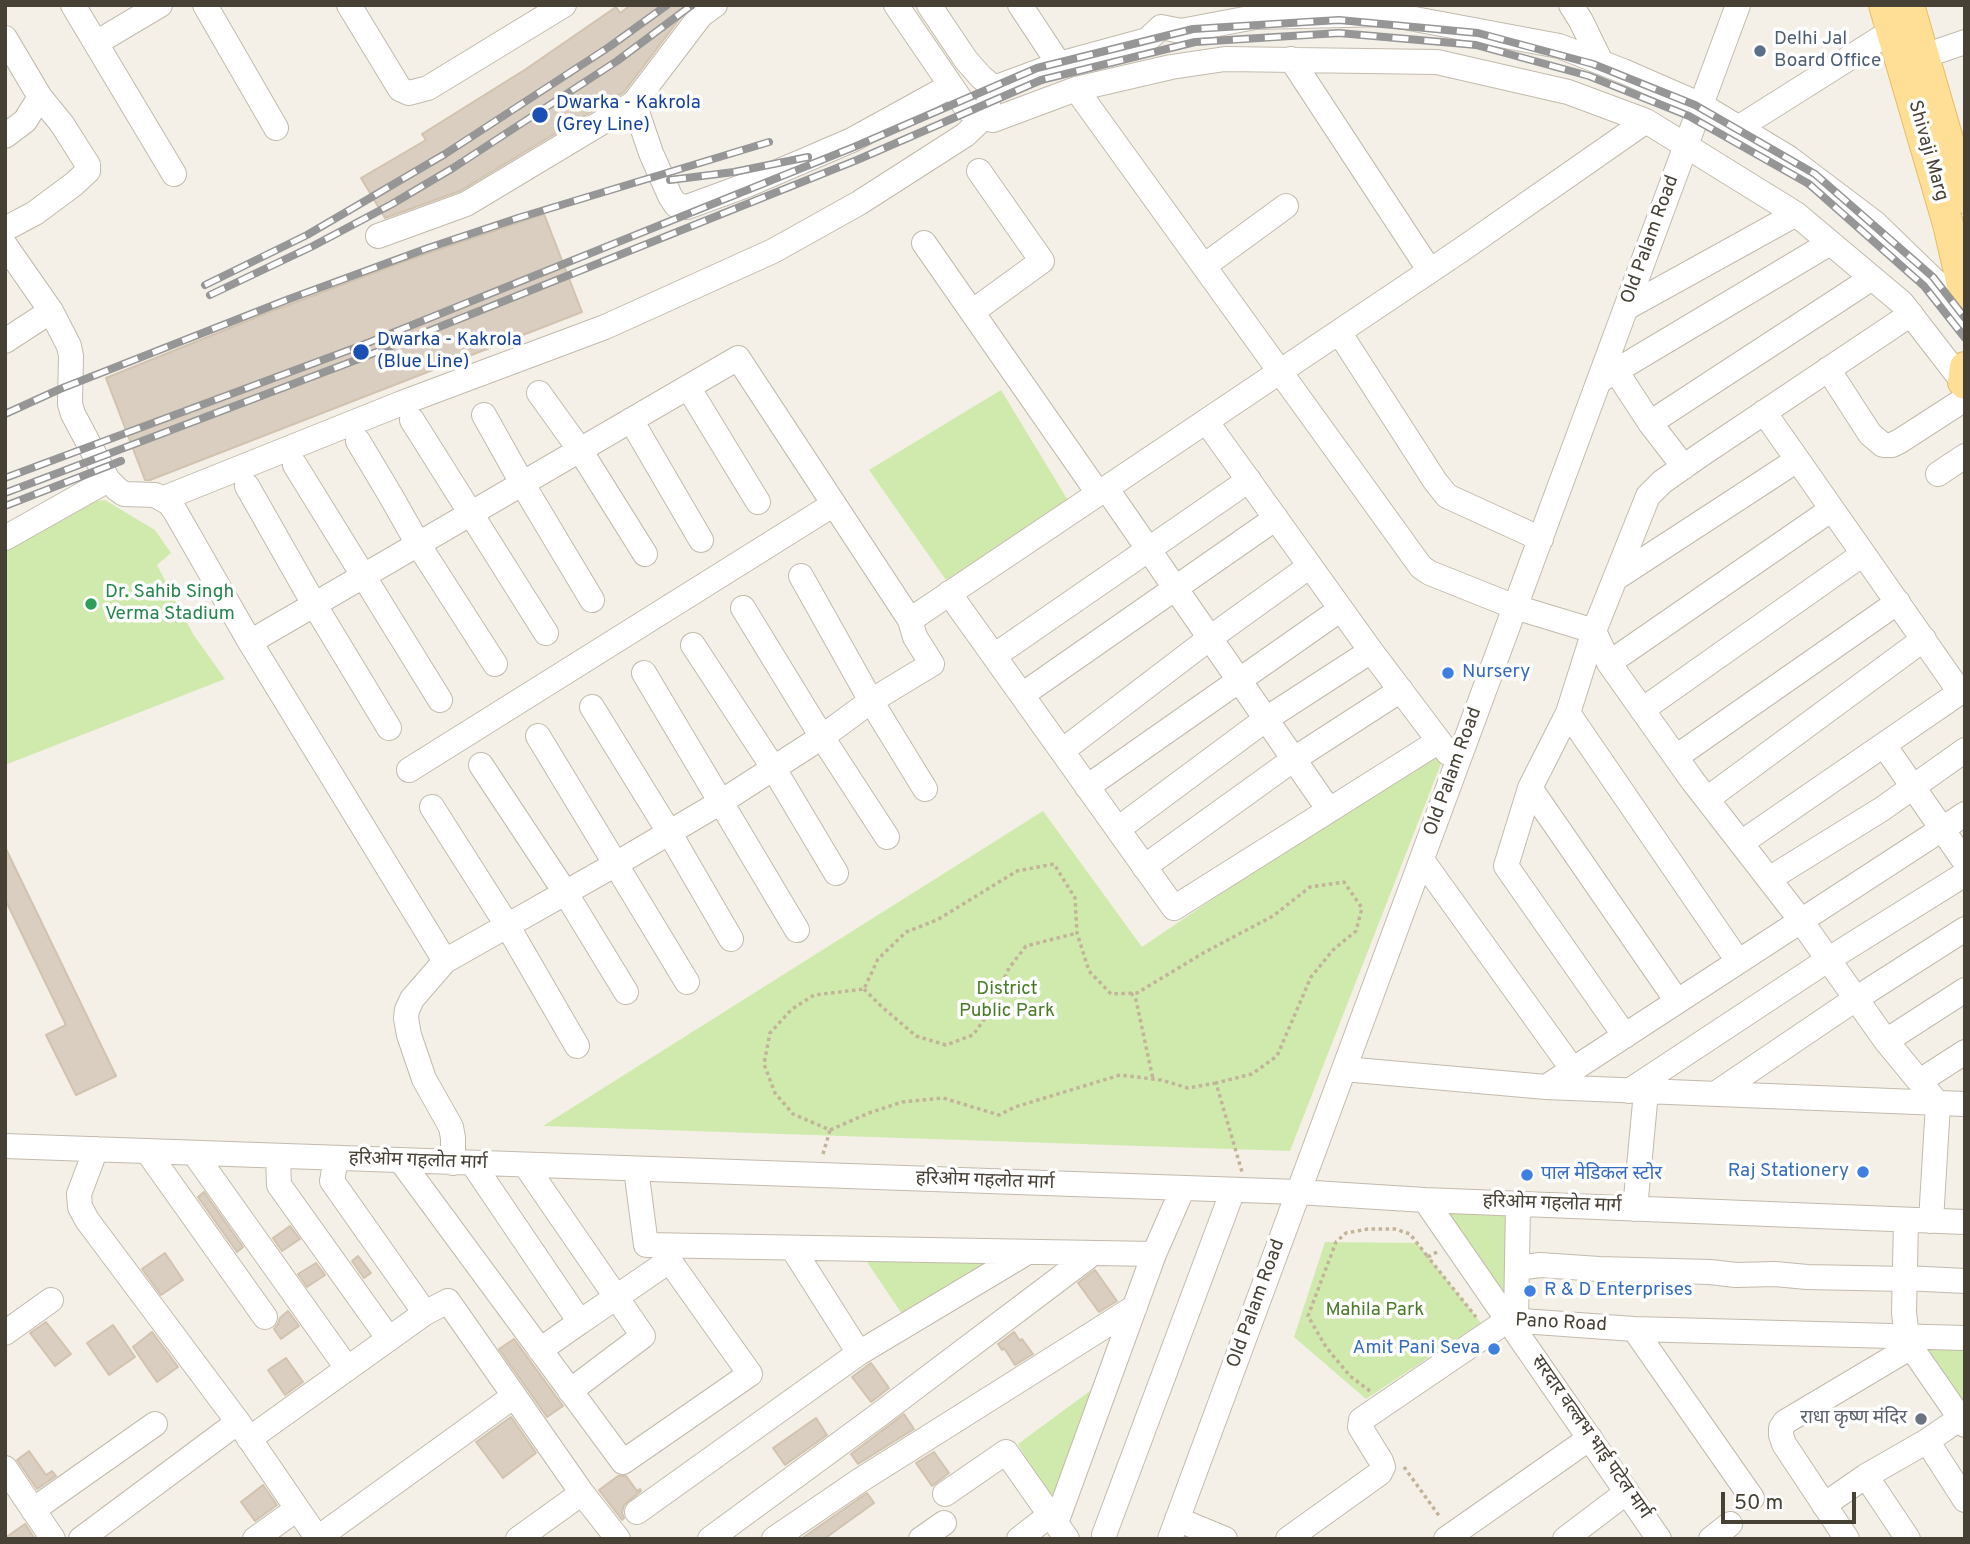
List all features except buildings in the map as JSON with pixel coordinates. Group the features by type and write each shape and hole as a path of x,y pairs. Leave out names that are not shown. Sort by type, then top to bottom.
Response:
{"main road":[{"name":"Shivaji Marg","path":"1909,5 1965,198"},
{"name":"Shivaji Marg","path":"1888,18 1948,224 1965,298"}],"street":[{"path":"73,5 174,174"},
{"path":"96,43 160,5"},
{"path":"205,5 276,128"},
{"path":"353,7 400,89 409,93 428,88 564,5"},
{"path":"378,236 466,204 634,103 701,15 715,5"},
{"path":"896,5 967,108 983,118 993,120 1076,89 1171,66 1225,59 1291,59 1437,62 1568,92 1646,121 1796,214 1902,303 1964,383 1900,441 1883,446 1870,434 1828,369"},
{"path":"929,5 966,60 994,88"},
{"path":"1020,5 1059,64"},
{"path":"1571,5 1601,62"},
{"name":"Old Palam Road","path":"1174,1529 1515,607 1608,376 1626,308 1738,5"},
{"path":"162,499 402,403 605,327 773,251 859,202 971,130 983,118 994,88 1059,64 1147,40 1161,27 1181,32 1251,11 1388,13 1559,46 1601,62 1701,105 1788,159 1875,223 1940,286 1965,316"},
{"path":"1738,128 1888,18"},
{"path":"5,38 40,97 89,165 88,171 74,184 35,213 5,229"},
{"path":"1924,55 1965,42"},
{"path":"1291,59 1430,271"},
{"path":"634,103 651,153 670,196 676,205 687,207 747,185 852,140 950,86"},
{"path":"1076,89 1421,567 1515,607 1594,631 1609,663 1676,757 1829,959 1886,1041 1938,1104 1919,1220 1905,1278 1904,1313 1909,1341 1963,1419 1866,1476 1824,1505"},
{"path":"5,136 25,121 40,97"},
{"path":"909,620 1430,271 1646,121"},
{"path":"972,312 1042,261 979,172"},
{"path":"1204,266 1286,206"},
{"path":"1626,308 1796,214"},
{"path":"924,243 1102,491 1149,550 1329,810"},
{"path":"1684,467 1650,423 1608,376 1830,243"},
{"path":"5,245 51,311 69,346 73,414 108,480 124,494 155,495 176,511 250,642 445,961"},
{"path":"1650,423 1872,278"},
{"path":"5,341 51,311"},
{"path":"1625,1036 1506,866 1530,788 1567,713 1594,631 1647,496 1684,467 1911,314"},
{"path":"1339,332 1447,496 1541,539"},
{"path":"250,642 738,358 909,620 915,638 932,664 871,701 822,737 721,802 445,961 412,999 406,1018 409,1035 424,1079 452,1127 463,1164 580,1322"},
{"path":"688,387 758,502"},
{"path":"539,393 580,450 645,554"},
{"path":"1741,843 1962,691 1764,412"},
{"path":"484,415 522,484 593,600"},
{"path":"412,420 546,633"},
{"path":"631,420 701,540"},
{"path":"1206,421 1340,609 1457,765"},
{"path":"358,440 418,544 495,664"},
{"path":"1938,474 1965,456"},
{"path":"1616,578 1797,460"},
{"path":"295,465 440,701"},
{"path":"5,538 108,480"},
{"path":"994,656 1249,480"},
{"path":"247,486 389,728"},
{"path":"409,770 834,504"},
{"path":"1609,663 1832,509"},
{"path":"1022,695 1276,518"},
{"path":"1642,710 1863,554"},
{"path":"1062,751 1310,566"},
{"path":"801,576 871,701 925,789"},
{"path":"949,593 1174,908 1439,741"},
{"path":"1676,757 1898,602"},
{"path":"743,608 887,836"},
{"path":"1087,787 1340,609"},
{"path":"1707,799 1924,639"},
{"path":"693,645 774,769 836,873"},
{"path":"1118,829 1266,719 1371,651"},
{"path":"644,674 797,930"},
{"path":"1144,867 1294,759 1401,690"},
{"path":"592,707 731,939"},
{"path":"1567,713 1738,961"},
{"path":"538,736 687,982"},
{"path":"1884,745 1965,862"},
{"path":"1769,879 1882,809 1965,751"},
{"path":"481,765 565,892 626,992"},
{"path":"1530,788 1677,1001"},
{"path":"432,807 507,925 578,1046"},
{"path":"1546,1087 1965,814"},
{"path":"1422,860 1573,1070"},
{"path":"1638,1091 1829,959 1965,874"},
{"path":"1715,1094 1965,929"},
{"path":"1886,1041 1965,990"},
{"path":"1920,1082 1965,1052"},
{"path":"1344,1069 1546,1087 1965,1104"},
{"path":"1635,1209 1638,1091"},
{"name":"हरिओम गहलोत मार्ग","path":"5,1146 1298,1192 1425,1200 1965,1222"},
{"path":"96,1149 79,1194 80,1207 87,1220 243,1430 318,1539 514,1395"},
{"path":"147,1151 265,1317"},
{"path":"194,1153 347,1368"},
{"path":"278,1157 279,1185 389,1339"},
{"path":"336,1159 332,1181 425,1313"},
{"path":"401,1161 623,1462 750,1374 664,1254 646,1245 636,1170"},
{"path":"526,1166 643,1336 570,1391"},
{"path":"1058,1526 1154,1254 1183,1188"},
{"path":"1104,1535 1240,1190"},
{"name":"सरदार वल्लभ भाई पटेल मार्ग","path":"1425,1200 1512,1320 1659,1539"},
{"path":"1512,1320 1517,1268 1518,1204"},
{"path":"540,1350 617,1298 664,1254 793,1249 1154,1254"},
{"path":"793,1249 859,1353"},
{"path":"637,1512 859,1353 1027,1253"},
{"path":"710,1539 1091,1254"},
{"path":"1517,1268 1541,1265 1736,1275 1965,1281"},
{"path":"5,1333 51,1300"},
{"path":"81,1539 243,1430 347,1368 425,1313 448,1301 582,1493 618,1539"},
{"path":"774,1539 859,1481 1135,1307"},
{"name":"Pano Road","path":"1380,1473 1381,1461 1360,1427 1361,1420 1512,1320 1634,1329 1909,1341 1965,1338"},
{"path":"1634,1329 1752,1498"},
{"path":"1847,1539 1784,1444 1780,1435 1781,1428 1785,1422 1909,1341"},
{"path":"33,1510 155,1424"},
{"path":"1449,1536 1590,1438"},
{"path":"1927,1441 1965,1500"},
{"path":"945,1494 1006,1452 1058,1526"},
{"path":"5,1468 53,1539"},
{"path":"1287,1539 1380,1473"},
{"path":"1866,1476 1908,1539"},
{"path":"1565,1539 1627,1492"},
{"path":"518,1539 582,1493"},
{"path":"255,1539 298,1509"},
{"path":"921,1539 944,1523"},
{"path":"1018,1539 1058,1526"},
{"path":"1174,1529 1225,1539"}],"path":[{"path":"1054,864 1075,898 1077,933 1089,971 1111,994 1138,993 1205,952 1273,916 1310,887 1344,882 1362,908 1356,931 1333,950 1311,977 1277,1056 1252,1074 1188,1088 1153,1079 1120,1075 1015,1107 999,1115 943,1098 902,1102 830,1129 793,1114 775,1093 764,1065 770,1033 792,1009 814,995 864,989 878,959 906,932 937,920 1017,871 1054,864"},
{"path":"864,989 916,1035 946,1045 973,1035 988,1014 1009,968 1026,946 1077,933"},
{"path":"1131,993 1136,1000 1153,1079"},
{"path":"1216,1083 1240,1190"},
{"path":"1374,1394 1350,1376 1326,1347 1308,1316 1336,1242 1346,1233 1368,1228 1395,1229 1410,1234 1481,1323"},
{"path":"1429,1257 1454,1241"},
{"path":"1380,1473 1402,1464 1449,1536"}],"green space":[{"path":"1001,390 1069,502 946,580 869,470"},
{"name":"Dr. Sahib Singh Verma Stadium","path":"105,500 155,530 171,553 157,565 193,634 225,679 5,765 5,542 80,503"},
{"name":"District Public Park","path":"1451,738 1290,1151 543,1126 1043,811 1142,947"},
{"path":"1441,1211 1509,1211 1511,1313"},
{"name":"Mahila Park","path":"1325,1242 1417,1243 1481,1323 1366,1399 1294,1337"},
{"path":"863,1256 1011,1257 906,1320"},
{"path":"1916,1344 1965,1345 1965,1406"},
{"path":"1098,1385 1055,1511 1018,1444"}],"railway":[{"path":"205,285 307,235 445,154 609,47 667,5"},
{"path":"210,295 313,246 453,168 617,61 692,5"},
{"path":"5,478 360,346 854,147 1037,68 1193,29 1339,20 1478,33 1593,64 1695,105 1815,174 1933,277 1965,318"},
{"path":"5,493 364,357 857,160 1041,80 1195,42 1339,33 1476,45 1589,76 1689,116 1809,184 1924,286 1965,338"},
{"path":"5,414 60,389 289,299 428,248 769,142"},
{"path":"670,180 734,172 808,157"},
{"path":"5,506 121,461"}],"place":[{"name":"Delhi Jal Board Office","path":"1760,51"},
{"name":"Dwarka - Kakrola (Grey Line)","path":"540,115"},
{"name":"Dwarka - Kakrola (Blue Line)","path":"361,352"},
{"name":"Dr. Sahib Singh Verma Stadium","path":"91,604"},
{"name":"Nursery","path":"1448,673"},
{"name":"Raj Stationery","path":"1863,1172"},
{"name":"पाल मेडिकल स्टोर","path":"1527,1175"},
{"name":"R & D Enterprises","path":"1530,1291"},
{"name":"Amit Pani Seva","path":"1494,1349"},
{"name":"राधा कृष्ण मंदिर","path":"1921,1419"}]}
